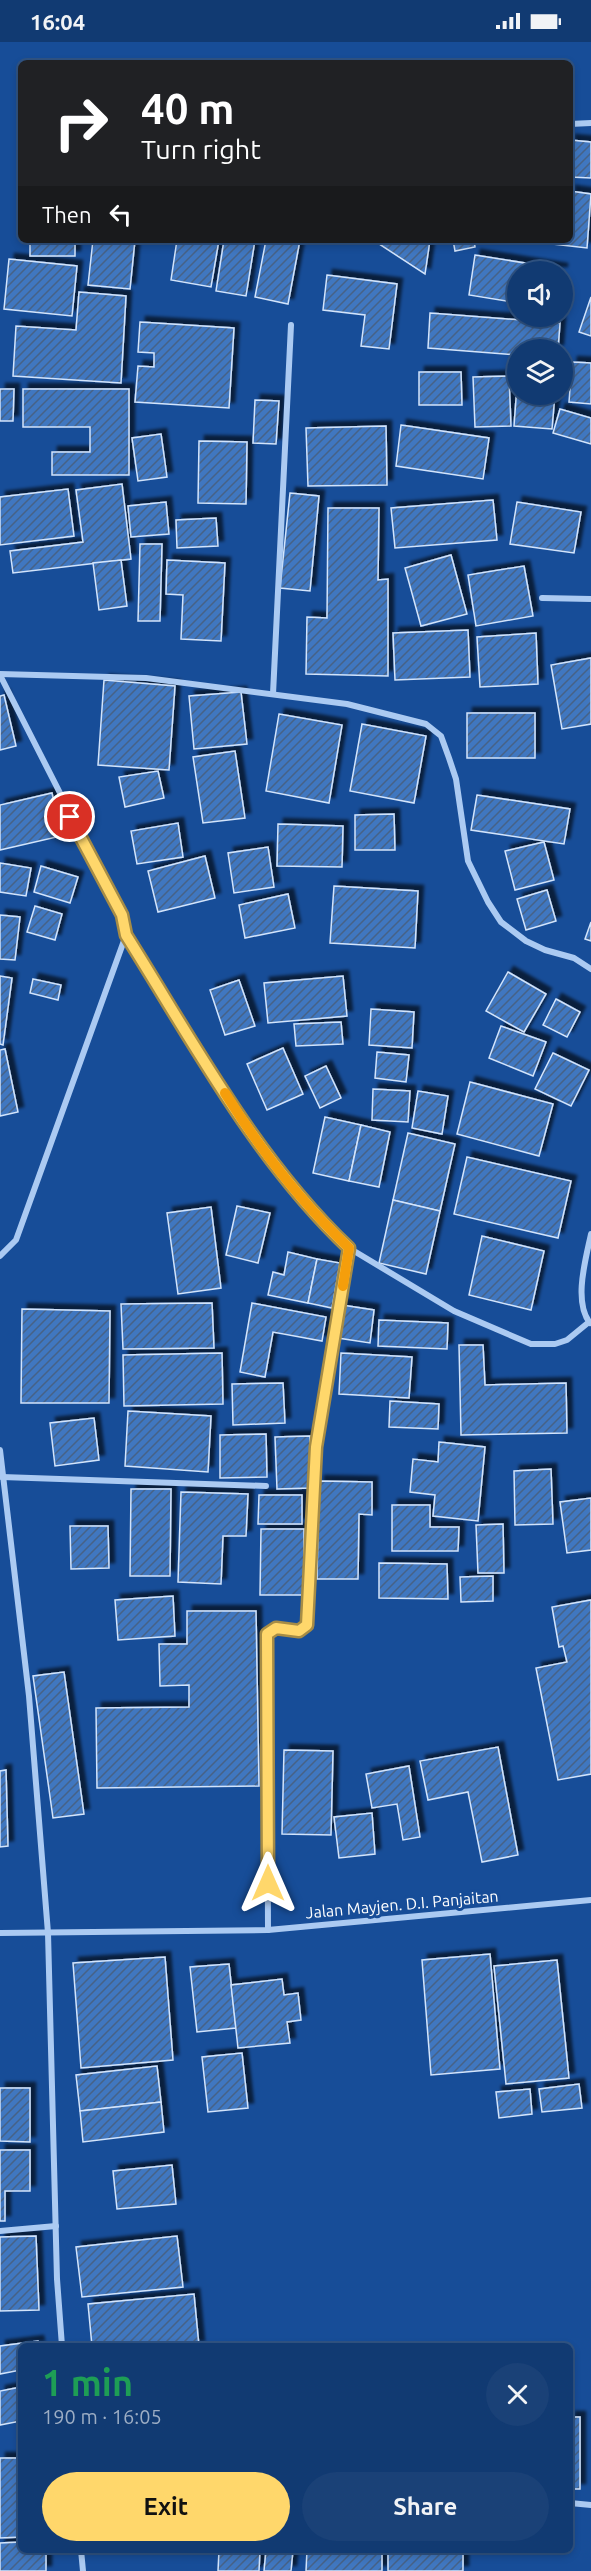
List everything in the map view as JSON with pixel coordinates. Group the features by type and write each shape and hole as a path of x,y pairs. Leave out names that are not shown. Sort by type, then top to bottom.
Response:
{"street":[{"path":"573,124 591,123"},
{"path":"273,694 291,325"},
{"path":"542,598 591,599"},
{"path":"591,969 574,958 545,950 526,941 501,922 488,902 468,861 456,779 441,736 417,720 347,704 146,678 0,674 122,915 126,935 252,1136 322,1222 349,1248 454,1311 531,1344 561,1342 590,1322 585,1312 583,1292 591,1234"},
{"path":"0,1256 16,1240 126,935"},
{"path":"268,1930 267,1634 276,1628 299,1631 307,1625 316,1447 349,1248"},
{"path":"0,1449 29,1696 48,1933 56,2226 62,2343"},
{"path":"2,1477 266,1486"},
{"name":"Jalan Mayjen. D.I. Panjaitan","path":"0,1933 268,1930 591,1900"},
{"path":"0,2232 56,2226"},
{"path":"573,2503 591,2505"},
{"path":"81,2553 83,2571"}],"building":[{"path":"573,140 591,142 591,178 573,177"},
{"path":"573,191 591,194 587,248 544,243 573,243"},
{"path":"30,243 75,243 75,256 30,256"},
{"path":"93,243 135,243 130,289 88,285"},
{"path":"177,243 218,243 211,287 171,280"},
{"path":"224,243 255,243 246,296 216,291"},
{"path":"265,243 299,243 288,304 255,297"},
{"path":"378,243 430,243 425,274"},
{"path":"454,243 474,243 475,247 455,251"},
{"path":"475,255 512,261 507,261 507,301 469,295"},
{"path":"9,259 77,266 72,316 4,309"},
{"path":"327,275 397,284 389,349 361,346 365,315 323,310"},
{"path":"79,292 126,296 121,383 13,376 16,326 76,330"},
{"path":"591,297 591,336 579,332"},
{"path":"430,313 507,319 507,327 560,327 559,339 507,339 507,354 428,348"},
{"path":"140,322 234,328 229,408 135,402 138,366 154,367 154,353 138,352"},
{"path":"573,362 591,363 591,404 573,402"},
{"path":"419,372 461,372 462,405 419,405"},
{"path":"507,376 507,405 510,405 511,426 475,427 473,377"},
{"path":"0,389 14,389 13,421 0,421"},
{"path":"23,389 129,389 129,475 52,475 52,452 90,452 90,427 23,427"},
{"path":"255,400 279,401 276,444 253,443"},
{"path":"516,405 554,405 552,429 514,426"},
{"path":"560,409 591,418 591,444 553,433"},
{"path":"401,425 489,438 483,479 396,466"},
{"path":"386,426 387,485 308,486 306,428"},
{"path":"161,434 167,477 138,481 132,438"},
{"path":"199,441 247,442 246,504 198,503"},
{"path":"122,484 131,559 13,573 10,551 83,542 76,490"},
{"path":"68,489 74,536 0,545 0,497"},
{"path":"290,493 319,496 310,591 280,588"},
{"path":"493,500 497,540 395,548 391,508"},
{"path":"166,502 169,534 131,537 128,506"},
{"path":"517,502 581,512 574,553 510,544"},
{"path":"328,508 379,508 378,580 388,579 388,676 306,674 307,617 327,618"},
{"path":"216,518 218,546 177,548 176,520"},
{"path":"140,544 162,544 160,621 138,621"},
{"path":"451,555 467,614 421,626 405,568"},
{"path":"121,560 127,606 99,610 93,563"},
{"path":"167,560 225,563 221,641 181,639 183,595 166,594"},
{"path":"524,566 533,616 476,626 468,575"},
{"path":"468,630 470,677 395,680 393,633"},
{"path":"536,633 538,684 480,687 477,637"},
{"path":"591,658 591,724 562,729 551,665"},
{"path":"104,680 175,686 169,770 98,765"},
{"path":"241,692 247,744 194,749 189,696"},
{"path":"4,695 16,746 0,750 0,696"},
{"path":"467,713 535,713 535,758 467,758"},
{"path":"279,714 342,725 329,803 266,791"},
{"path":"362,724 426,736 414,803 350,791"},
{"path":"235,751 245,818 203,823 193,757"},
{"path":"158,771 164,798 125,807 119,777"},
{"path":"52,793 61,836 0,850 0,805"},
{"path":"477,795 570,809 564,844 471,830"},
{"path":"394,814 395,850 355,850 355,815"},
{"path":"178,823 183,857 137,864 131,831"},
{"path":"278,824 343,826 342,867 277,866"},
{"path":"544,842 554,880 515,890 505,851"},
{"path":"268,847 274,887 234,893 228,853"},
{"path":"205,856 215,898 158,912 148,871"},
{"path":"0,863 31,868 26,896 0,892"},
{"path":"41,866 78,877 70,903 34,892"},
{"path":"334,886 418,891 415,948 330,943"},
{"path":"547,890 556,921 526,930 517,899"},
{"path":"288,894 295,928 245,938 239,905"},
{"path":"35,906 62,914 55,940 27,932"},
{"path":"0,915 20,917 15,960 0,959"},
{"path":"591,922 591,941 585,939"},
{"path":"508,972 546,994 524,1032 486,1011"},
{"path":"0,976 12,978 3,1045 0,1044"},
{"path":"343,976 347,1016 268,1023 264,983"},
{"path":"33,979 61,985 58,1000 30,993"},
{"path":"239,980 255,1026 225,1035 210,990"},
{"path":"556,999 580,1012 567,1037 543,1025"},
{"path":"371,1009 414,1012 412,1048 369,1045"},
{"path":"341,1022 343,1044 296,1046 294,1024"},
{"path":"501,1026 546,1042 533,1076 489,1058"},
{"path":"283,1048 303,1094 267,1110 247,1064"},
{"path":"5,1049 18,1112 0,1116 0,1050"},
{"path":"377,1052 409,1055 406,1082 375,1078"},
{"path":"553,1053 589,1070 571,1106 535,1089"},
{"path":"326,1066 341,1098 320,1108 305,1076"},
{"path":"470,1082 553,1104 539,1156 457,1134"},
{"path":"373,1089 410,1091 408,1122 372,1120"},
{"path":"418,1091 448,1096 442,1134 412,1128"},
{"path":"325,1117 361,1125 349,1181 313,1173"},
{"path":"361,1125 390,1132 379,1187 349,1181"},
{"path":"408,1133 455,1144 440,1211 393,1200"},
{"path":"467,1157 571,1181 558,1238 454,1214"},
{"path":"393,1200 440,1211 426,1274 379,1263"},
{"path":"237,1206 270,1213 258,1263 226,1255"},
{"path":"211,1207 221,1288 178,1294 167,1213"},
{"path":"482,1236 544,1251 531,1310 469,1295"},
{"path":"288,1252 317,1259 308,1303 268,1295 273,1272 284,1275"},
{"path":"317,1259 340,1263 332,1308 308,1303"},
{"path":"212,1303 214,1348 123,1349 121,1304"},
{"path":"252,1303 326,1317 322,1341 273,1332 265,1377 240,1372"},
{"path":"342,1305 374,1310 370,1343 338,1338"},
{"path":"22,1309 110,1311 109,1403 21,1403"},
{"path":"379,1320 448,1323 447,1349 378,1346"},
{"path":"459,1345 483,1345 485,1385 566,1383 567,1433 461,1435"},
{"path":"222,1353 223,1404 124,1406 123,1355"},
{"path":"341,1353 412,1357 409,1398 339,1394"},
{"path":"283,1383 285,1423 233,1425 232,1384"},
{"path":"390,1401 439,1404 438,1429 389,1427"},
{"path":"128,1411 211,1416 208,1472 125,1466"},
{"path":"94,1418 99,1460 55,1466 50,1423"},
{"path":"266,1434 267,1477 220,1478 220,1435"},
{"path":"310,1436 311,1488 277,1489 275,1437"},
{"path":"439,1442 485,1447 478,1521 433,1516 435,1495 410,1492 413,1459 438,1462"},
{"path":"551,1469 553,1524 515,1525 514,1471"},
{"path":"319,1481 372,1482 372,1515 359,1514 358,1579 317,1579"},
{"path":"131,1489 171,1489 170,1576 130,1576"},
{"path":"181,1492 248,1494 246,1536 223,1536 221,1584 178,1582"},
{"path":"259,1495 302,1495 302,1524 258,1524"},
{"path":"591,1498 591,1550 567,1553 560,1502"},
{"path":"392,1505 430,1505 430,1527 459,1527 458,1551 392,1551"},
{"path":"503,1524 504,1573 478,1573 476,1525"},
{"path":"70,1526 108,1526 109,1568 71,1569"},
{"path":"261,1529 304,1529 304,1595 260,1595"},
{"path":"379,1563 447,1564 448,1599 379,1598"},
{"path":"493,1576 493,1601 461,1602 460,1577"},
{"path":"173,1596 175,1636 118,1640 115,1600"},
{"path":"591,1600 591,1774 558,1780 536,1668 567,1662 563,1646 559,1647 552,1607"},
{"path":"187,1611 256,1611 259,1786 97,1788 96,1708 189,1707 189,1685 160,1686 159,1644 187,1644"},
{"path":"64,1672 84,1814 53,1818 33,1676"},
{"path":"498,1747 518,1855 482,1862 468,1792 428,1800 420,1761"},
{"path":"284,1750 333,1751 331,1835 282,1834"},
{"path":"409,1766 420,1837 403,1840 397,1804 372,1808 366,1774"},
{"path":"6,1770 8,1846 0,1847 0,1771"},
{"path":"372,1813 375,1854 339,1858 334,1817"},
{"path":"490,1954 500,2069 431,2075 422,1960"},
{"path":"165,1957 173,2060 81,2068 73,1963"},
{"path":"557,1960 569,2078 506,2084 494,1966"},
{"path":"229,1964 236,2028 197,2032 190,1967"},
{"path":"282,1979 284,1995 298,1993 301,2020 287,2022 290,2043 238,2048 231,1985"},
{"path":"242,2053 248,2108 208,2112 202,2057"},
{"path":"157,2066 161,2102 80,2111 76,2075"},
{"path":"579,2084 582,2108 542,2112 539,2089"},
{"path":"0,2088 30,2088 30,2142 0,2141"},
{"path":"530,2089 532,2114 499,2118 496,2092"},
{"path":"161,2102 164,2132 83,2142 80,2111"},
{"path":"0,2150 30,2150 30,2191 5,2191 5,2221 0,2221"},
{"path":"172,2165 176,2204 117,2209 113,2171"},
{"path":"36,2236 39,2310 0,2311 0,2237"},
{"path":"177,2236 183,2287 82,2297 76,2247"},
{"path":"194,2294 199,2343 92,2343 88,2304"},
{"path":"18,2344 18,2371 0,2374 0,2346"},
{"path":"18,2388 18,2422 0,2425 0,2391"},
{"path":"573,2417 580,2417 580,2489 573,2489"},
{"path":"0,2458 18,2458 18,2537 0,2538"},
{"path":"18,2542 18,2553 46,2553 46,2571 0,2571 0,2543"},
{"path":"219,2553 260,2553 259,2571 218,2571"},
{"path":"266,2553 293,2553 291,2571 264,2571"},
{"path":"307,2553 382,2553 382,2571 306,2571"},
{"path":"388,2553 463,2553 463,2571 388,2571"}],"slow traffic":[{"path":"225,1093 252,1136 322,1222 349,1248 343,1286"}],"route":[{"path":"70,817 122,915 126,935 252,1136 322,1222 349,1248 316,1447 307,1625 305,1629 299,1631 280,1627 271,1629 267,1634 268,1883"}]}
